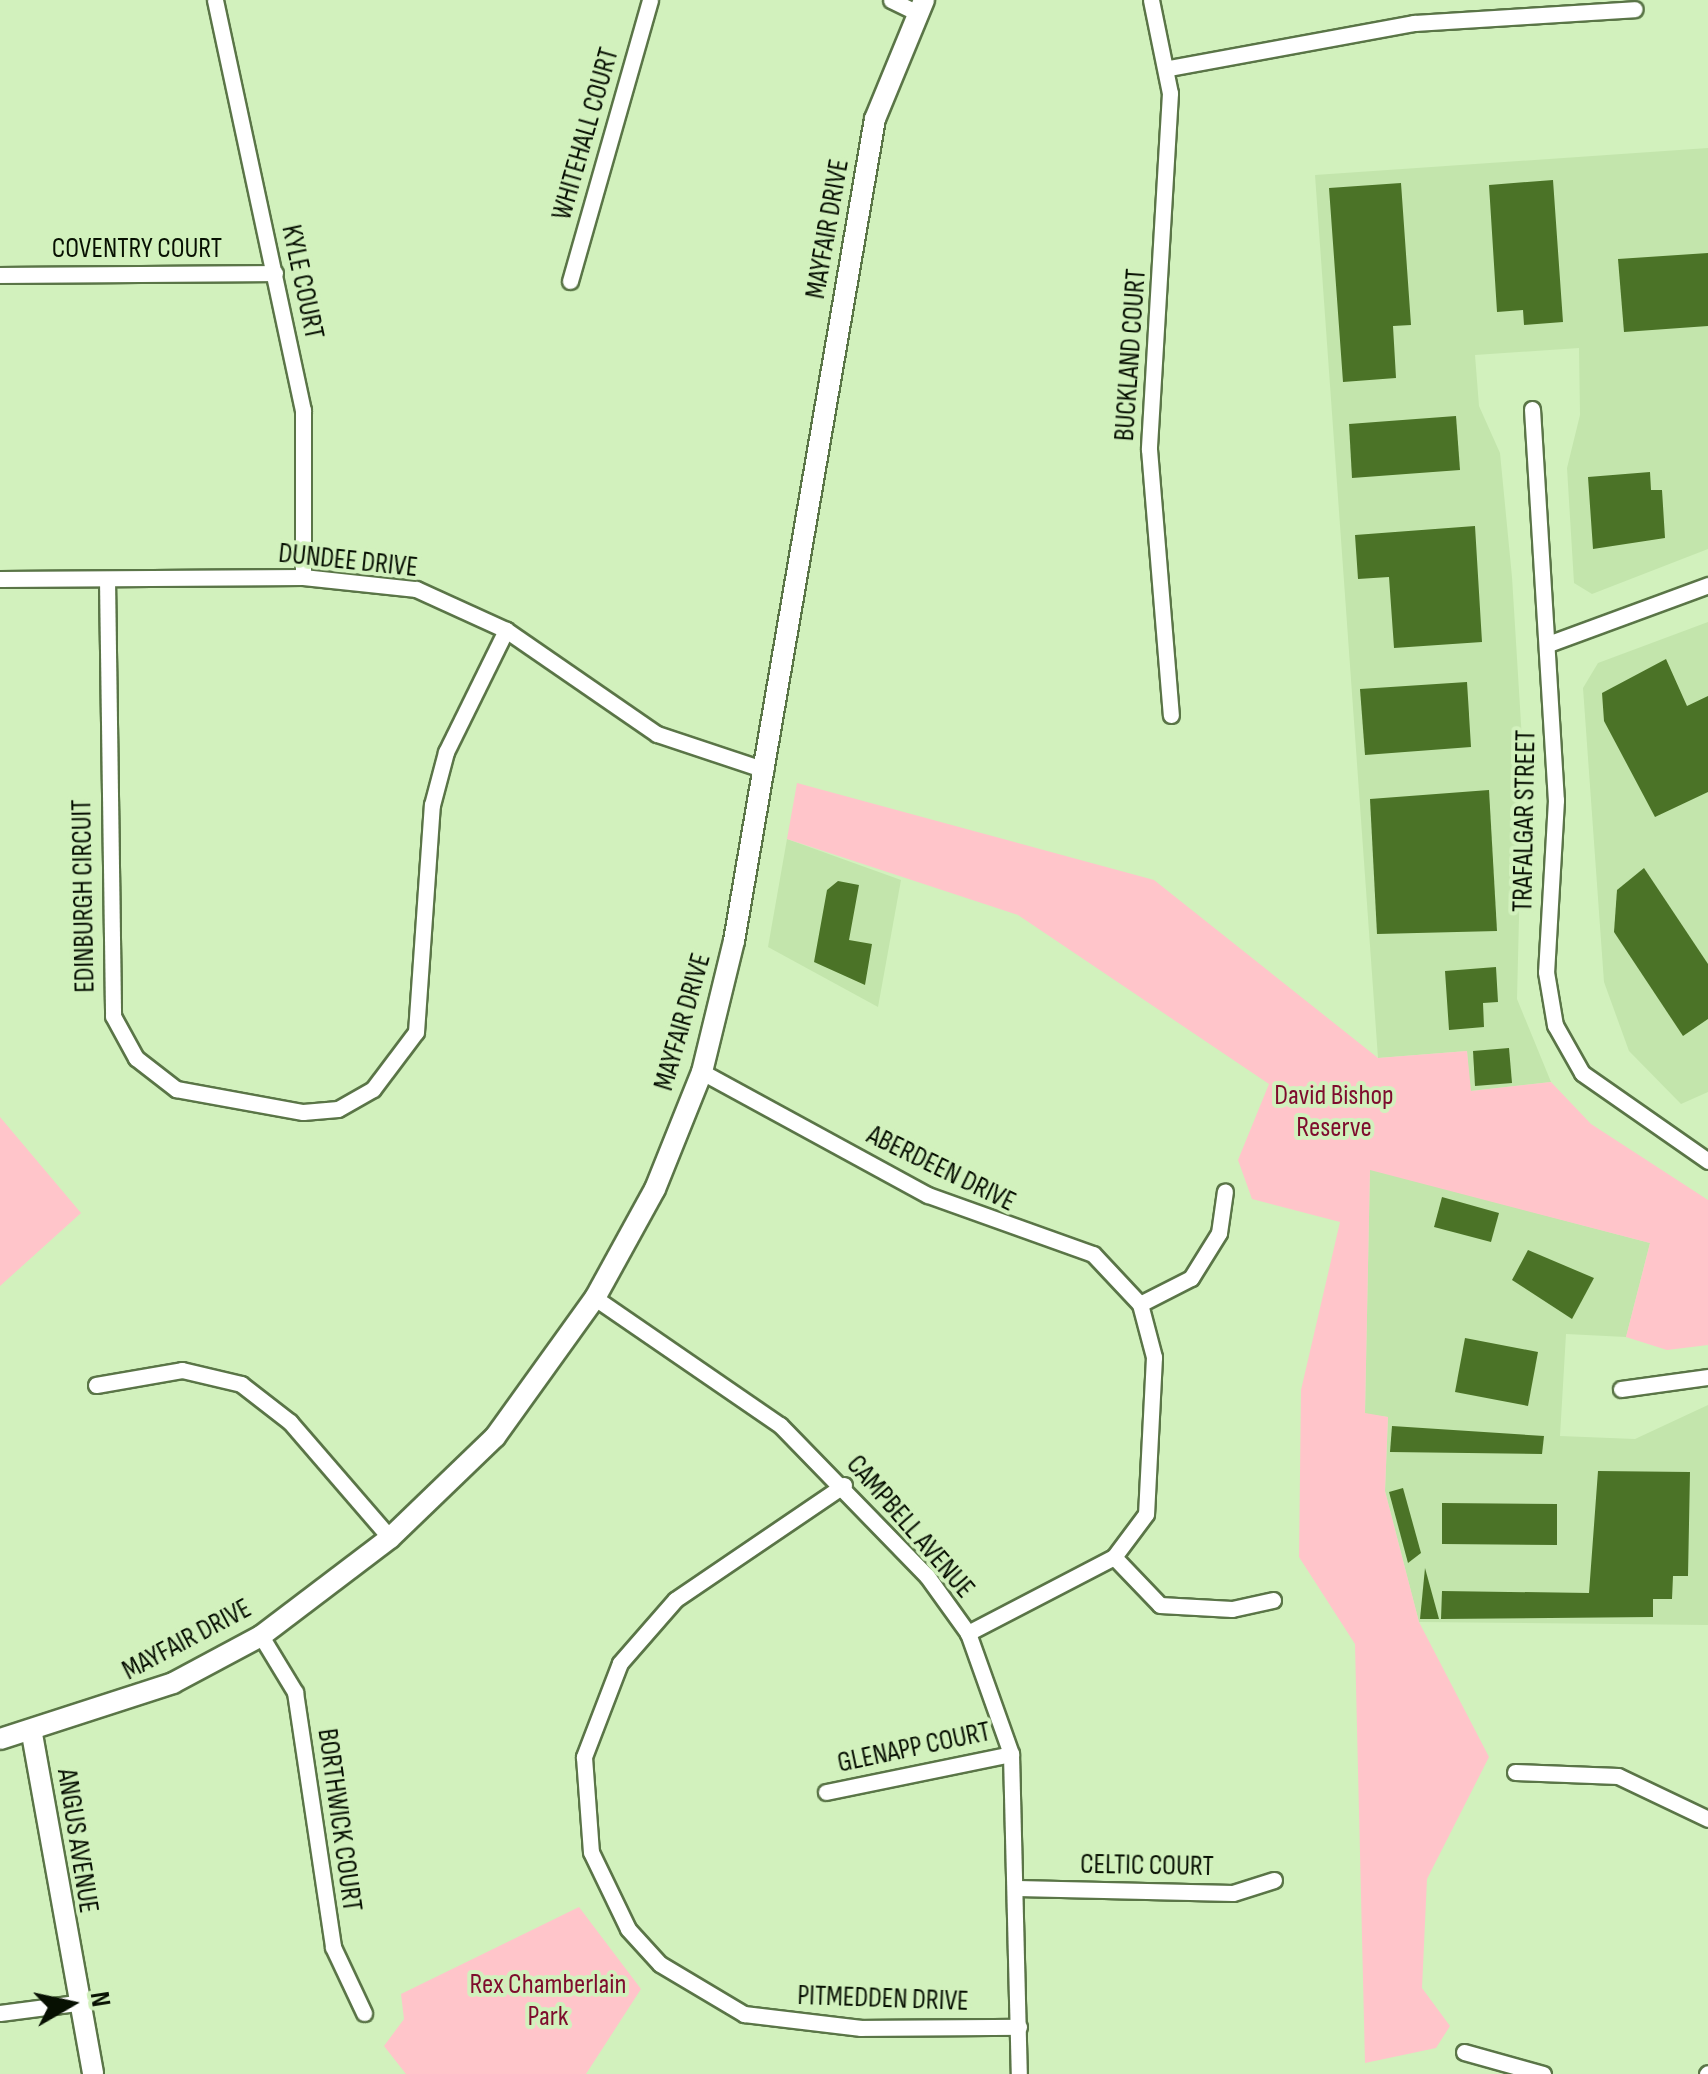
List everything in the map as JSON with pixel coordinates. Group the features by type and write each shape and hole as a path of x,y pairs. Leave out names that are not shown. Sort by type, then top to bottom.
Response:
{"street":[{"name":"KYLE COURT","path":"215,0 303,410 303,578"},
{"name":"WHITEHALL COURT","path":"570,282 650,0"},
{"path":"892,0 920,6"},
{"name":"BUCKLAND COURT","path":"1151,0 1169,68 1170,182 1149,449 1171,716"},
{"name":"MAYFAIR DRIVE","path":"0,1739 107,1712 261,1636 390,1538 495,1438 595,1298 702,1072 765,770 875,119 920,6"},
{"path":"1169,68 1414,22 1635,9"},
{"name":"COVENTRY COURT","path":"0,275 275,273"},
{"name":"TRAFALGAR STREET","path":"1532,409 1556,800 1546,972 1555,1025 1582,1072 1706,1155"},
{"name":"DUNDEE DRIVE","path":"0,579 303,578 416,589 506,630 657,734 765,770"},
{"name":"EDINBURGH CIRCUIT","path":"107,580 113,1016 153,1076 234,1103 338,1109 404,1056 421,1007 432,806 446,752 506,630"},
{"path":"1548,644 1708,585"},
{"name":"ABERDEEN DRIVE","path":"702,1072 962,1211 1093,1254 1140,1304 1154,1357 1154,1482 1146,1514 1114,1557 968,1633"},
{"path":"1140,1304 1191,1278 1205,1260 1225,1192"},
{"name":"CAMPBELL AVENUE","path":"595,1298 690,1357 844,1486 968,1633 1011,1754 1019,2074"},
{"path":"96,1385 182,1370 240,1384 290,1422 390,1538"},
{"path":"1621,1389 1708,1378"},
{"name":"PITMEDDEN DRIVE","path":"844,1486 674,1600 620,1662 584,1757 591,1852 650,1952 693,1992 744,2014 861,2028 1019,2027"},
{"path":"1114,1557 1160,1605 1232,1609 1273,1600"},
{"name":"BORTHWICK COURT","path":"261,1636 294,1692 333,1947 364,2014"},
{"name":"ANGUS AVENUE","path":"32,1734 76,2003 93,2074"},
{"name":"GLENAPP COURT","path":"826,1792 1011,1754"},
{"path":"1515,1772 1618,1776 1708,1819"},
{"name":"CELTIC COURT","path":"1017,1888 1233,1893 1274,1880"},
{"path":"0,2013 76,2003"},
{"path":"1464,2052 1543,2074"}],"shaded area":[{"path":"1708,148 1708,549 1592,594 1574,583 1567,468 1580,415 1579,348 1475,355 1479,406 1500,453 1512,577 1523,756 1517,999 1551,1082 1470,1091 1467,1051 1378,1058 1315,175"},
{"path":"1708,622 1708,1092 1681,1104 1629,1051 1604,982 1583,688 1598,663"},
{"path":"787,839 901,880 878,1007 768,947"},
{"path":"1370,1169 1650,1243 1626,1337 1566,1334 1560,1436 1635,1439 1708,1405 1708,1625 1419,1622 1385,1491 1388,1417 1365,1414"}],"green space":[{"name":"David Bishop Reserve","path":"797,783 1154,880 1378,1058 1467,1051 1471,1091 1551,1082 1591,1124 1708,1200 1708,1345 1667,1350 1626,1337 1650,1243 1370,1170 1365,1413 1388,1417 1385,1491 1419,1622 1489,1757 1427,1879 1422,1988 1450,2026 1436,2048 1365,2063 1355,1644 1299,1557 1301,1390 1340,1222 1252,1199 1238,1160 1269,1084 1018,915 787,839"},
{"path":"0,1117 81,1213 0,1286"},
{"name":"Rex Chamberlain Park","path":"579,1907 641,1989 586,2074 406,2074 384,2046 404,2019 401,1994"}],"building":[{"path":"1553,180 1563,322 1524,325 1523,310 1497,312 1489,185"},
{"path":"1401,183 1411,325 1393,326 1396,378 1343,382 1329,188"},
{"path":"1708,253 1708,326 1624,332 1618,259"},
{"path":"1456,416 1460,470 1352,478 1349,424"},
{"path":"1650,472 1651,490 1662,490 1665,538 1593,549 1588,477"},
{"path":"1475,526 1482,642 1394,648 1389,577 1358,579 1355,535"},
{"path":"1666,659 1687,706 1708,696 1708,792 1655,817 1604,721 1602,693"},
{"path":"1467,682 1471,747 1365,755 1360,689"},
{"path":"1489,790 1497,931 1377,934 1370,799"},
{"path":"1644,868 1708,964 1708,1019 1683,1036 1614,932 1617,890"},
{"path":"838,881 859,885 849,940 872,944 865,985 814,962 827,890"},
{"path":"1496,967 1498,1002 1483,1003 1484,1027 1449,1030 1445,971"},
{"path":"1509,1048 1512,1083 1475,1086 1473,1051"},
{"path":"1442,1197 1499,1213 1491,1242 1434,1227"},
{"path":"1528,1250 1594,1278 1572,1319 1512,1280"},
{"path":"1465,1338 1538,1352 1528,1406 1455,1392"},
{"path":"1392,1426 1544,1436 1542,1454 1390,1452"},
{"path":"1598,1471 1690,1472 1688,1576 1673,1576 1672,1599 1653,1599 1653,1617 1441,1619 1442,1591 1589,1593"},
{"path":"1403,1488 1421,1553 1408,1563 1389,1492"},
{"path":"1442,1503 1557,1504 1557,1545 1442,1544"},
{"path":"1425,1568 1439,1619 1420,1619"}]}
